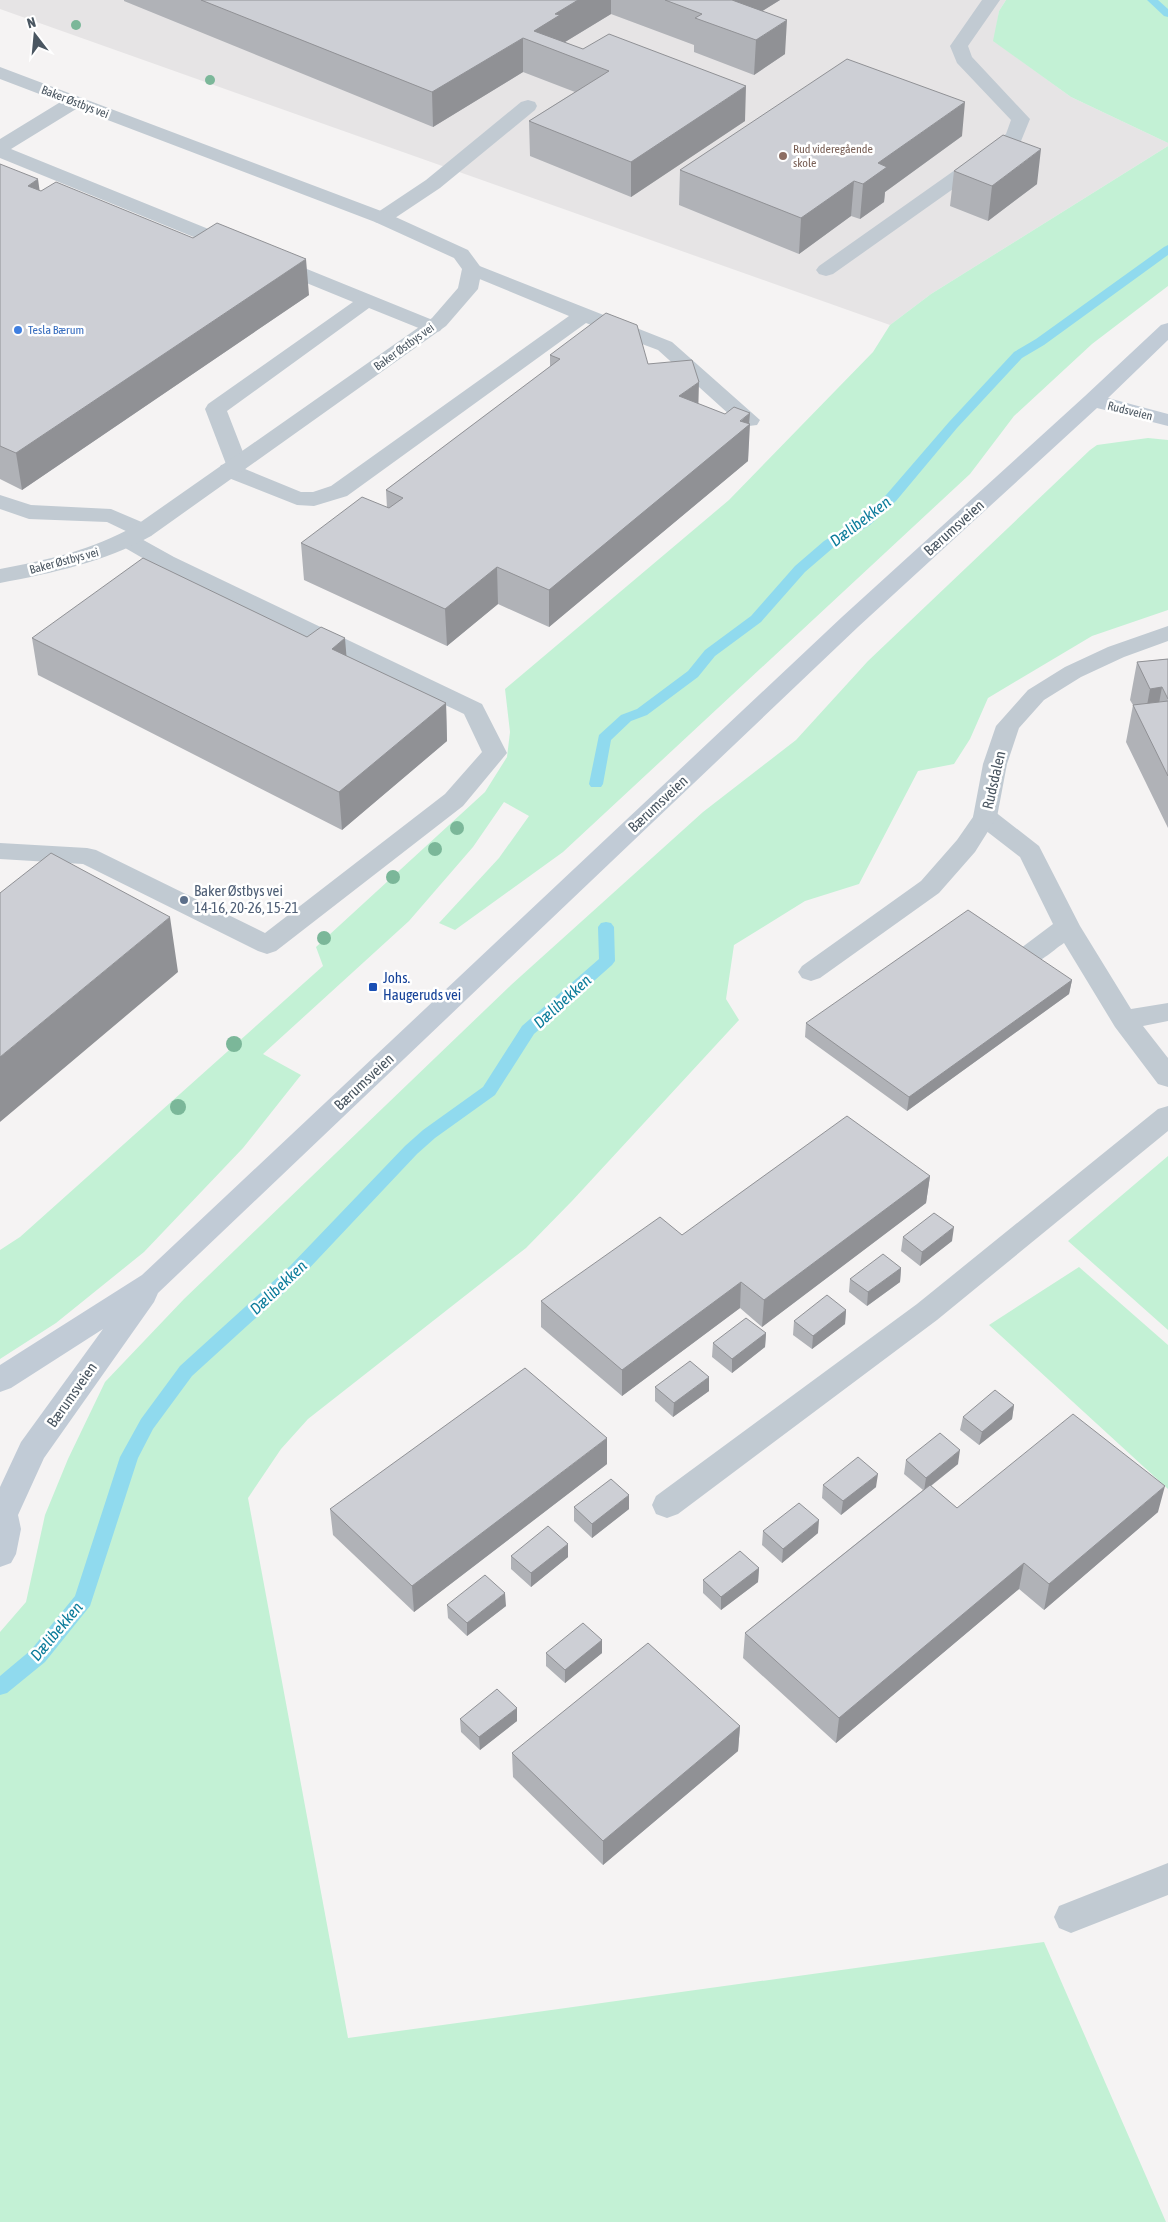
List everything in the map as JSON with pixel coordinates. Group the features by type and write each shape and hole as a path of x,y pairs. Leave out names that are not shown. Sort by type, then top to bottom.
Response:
{"main road":[{"name":"Bærumsveien","path":"0,1380 152,1282 850,622 1092,402 1168,329"},
{"name":"Rudsveien","path":"1092,402 1168,420"},
{"name":"Bærumsveien","path":"2,1507 32,1451 152,1282"},
{"path":"0,1554 5,1529 2,1507"}],"street":[{"path":"826,270 1014,138 1021,119 963,59 959,46 992,0"},
{"name":"Baker Østbys vei","path":"0,73 382,218 461,254 472,269 468,289 433,327 135,535 92,556 0,576"},
{"path":"0,147 74,102"},
{"path":"382,218 433,184 528,106"},
{"path":"0,151 433,327"},
{"path":"472,269 665,346 749,420"},
{"path":"368,300 216,410 233,468 297,498 314,499 339,491 584,314"},
{"path":"0,502 29,512 72,512 111,516 166,562 474,709 495,753 454,800 267,945 87,856 0,851"},
{"name":"Rudsdalen","path":"811,972 930,887 966,846 985,817 995,764 1008,726 1036,696 1073,672 1116,652 1168,633"},
{"path":"985,817 1030,852 1067,927 1124,1020 1168,1077"},
{"path":"1026,957 1067,927"},
{"path":"1124,1020 1168,1012"},
{"path":"667,1505 927,1312 1168,1116"},
{"path":"1070,1917 1168,1879"}],"shaded area":[{"name":"Rud videregående skole","path":"0,0 1006,0 999,11 994,41 1071,97 1168,143 1168,146 931,294 890,325 0,9"}],"green space":[{"path":"1006,0 1168,0 1168,143 1071,97 993,41 999,11"},
{"path":"1168,146 1168,286 1092,344 1014,416 970,474 563,852 455,930 439,923 499,858 529,816 504,802 473,847 409,921 263,1054 301,1075 243,1148 144,1252 56,1323 0,1359 0,1250 20,1237 323,966 316,947 485,792 507,757 510,732 505,689 729,500 873,352 890,325 931,294"},
{"path":"1148,438 1168,440 1168,610 1092,636 988,698 970,739 954,764 918,771 859,884 805,901 734,945 726,999 739,1020 572,1201 526,1248 308,1419 281,1449 248,1498 348,2038 1044,1942 1166,2222 0,2222 0,1632 26,1602 45,1515 68,1459 105,1382 184,1299 511,985 703,812 796,740 868,661 1090,450 1097,445"},
{"path":"1168,1156 1168,1330 1068,1241"},
{"path":"1079,1267 1168,1345 1168,1489 989,1325"}],"building":[{"path":"201,0 578,0 555,14 560,15 534,31 583,49 609,34 746,86 631,162 529,121 609,71 523,38 432,92"},
{"path":"665,0 732,0 787,20 756,40 695,18 702,14"},
{"path":"847,59 965,102 878,163 887,167 863,184 854,181 801,218 680,170"},
{"path":"1003,135 1041,149 992,186 954,171"},
{"path":"0,164 38,179 28,186 41,191 56,182 193,238 217,223 306,259 16,453 0,446"},
{"path":"606,313 637,325 648,364 692,360 699,382 679,396 725,414 734,407 750,413 740,421 750,424 549,590 497,567 445,609 301,543 362,497 389,508 403,498 386,490 560,359 550,355"},
{"path":"143,558 307,637 321,627 345,638 332,649 446,703 339,792 32,638"},
{"path":"1168,659 1168,699 1162,687 1150,689 1137,662"},
{"path":"1168,701 1168,776 1133,705"},
{"path":"51,853 170,917 0,1057 0,893"},
{"path":"968,910 1072,980 909,1097 806,1023"},
{"path":"847,1116 930,1176 764,1300 741,1282 622,1370 541,1301 660,1217 682,1235"},
{"path":"934,1213 954,1227 922,1252 903,1237"},
{"path":"883,1254 901,1268 868,1292 850,1279"},
{"path":"827,1295 846,1310 813,1336 794,1321"},
{"path":"746,1318 766,1333 732,1359 713,1343"},
{"path":"690,1361 709,1377 674,1403 655,1387"},
{"path":"525,1368 607,1438 412,1586 330,1509"},
{"path":"995,1390 1014,1405 982,1432 963,1417"},
{"path":"1073,1414 1165,1486 1049,1584 1024,1563 839,1718 745,1633 930,1485 957,1508"},
{"path":"940,1433 960,1450 926,1478 906,1460"},
{"path":"858,1457 878,1474 843,1501 823,1485"},
{"path":"611,1479 629,1495 592,1524 574,1507"},
{"path":"799,1503 819,1520 783,1549 763,1531"},
{"path":"548,1526 568,1544 531,1573 511,1556"},
{"path":"740,1551 759,1568 721,1597 703,1580"},
{"path":"485,1575 505,1593 467,1623 447,1605"},
{"path":"583,1623 602,1640 565,1670 546,1653"},
{"path":"648,1643 740,1726 603,1841 512,1753"},
{"path":"497,1689 517,1708 479,1737 460,1719"}],"waterway":[{"name":"Dælibekken","path":"1152,0 1168,14"},
{"name":"Dælibekken","path":"596,784 604,738 626,718 642,712 693,674 710,653 756,619 800,569 829,544 865,522 891,498 953,425 1018,355 1040,342 1168,249"},
{"name":"Dælibekken","path":"0,1687 38,1656 83,1600 129,1457 147,1424 186,1371 296,1271 411,1150 429,1134 489,1091 528,1030 607,961 606,927"}],"place":[{"name":"Rud videregående skole","path":"783,156"},
{"name":"Tesla Bærum","path":"18,330"},
{"name":"Baker Østbys vei 14-16, 20-26, 15-21","path":"184,900"},
{"name":"Johs. Haugeruds vei","path":"373,987"}]}
